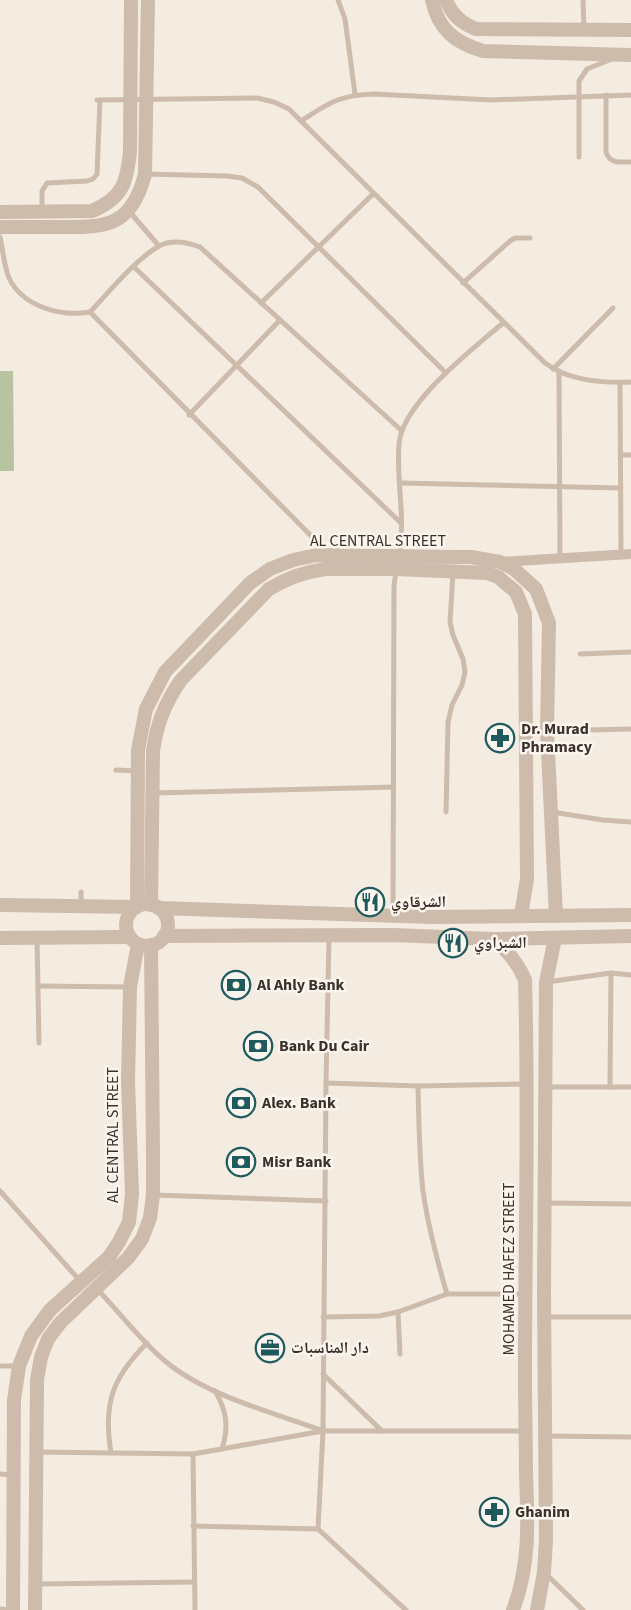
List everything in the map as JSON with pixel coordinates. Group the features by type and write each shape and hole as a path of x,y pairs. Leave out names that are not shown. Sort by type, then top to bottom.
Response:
{"street":[{"path":"0,212 92,211 115,198 123,187 128,174 132,0"},
{"path":"0,227 98,226 119,218 136,199 145,174 148,0"},
{"path":"432,0 440,22 451,36 465,46 483,51 626,55"},
{"path":"446,0 453,14 463,24 476,29 631,30"},
{"path":"500,562 626,554"},
{"name":"AL CENTRAL STREET","path":"137,907 138,771 141,729 146,709 165,672 250,583 270,569 293,560 330,555 397,562 453,564 500,562 514,569 536,589 549,623 547,731 556,916"},
{"name":"AL CENTRAL STREET","path":"155,906 152,847 153,751 161,713 181,680 269,589 286,579 305,572 397,562"},
{"name":"AL CENTRAL STREET","path":"453,564 498,577 516,592 525,614 527,879 521,915"},
{"path":"526,676 548,676"},
{"path":"137,847 152,847"},
{"path":"0,905 155,906 432,917 631,915"},
{"path":"0,938 158,943 164,936 167,922 166,917 155,906"},
{"path":"35,1610 37,1380 41,1357 48,1339 60,1323 128,1258 142,1239 150,1218 153,1195 151,993 140,942 126,922 131,911 137,907"},
{"path":"393,915 393,934"},
{"path":"612,915 612,936"},
{"path":"164,936 393,934 493,939 631,936"},
{"path":"537,1610 544,1572 546,982 555,938"},
{"name":"MOHAMED HAFEZ STREET","path":"493,939 520,967 525,980 528,1084 525,1294 528,1536 526,1564 513,1610"},
{"name":"AL CENTRAL STREET","path":"13,1610 14,1549 9,1477 14,1400 19,1366 31,1336 50,1310 109,1257 129,1222 132,1194 128,1082 130,992 140,942"},
{"path":"130,992 151,993"},
{"path":"130,1157 153,1156"},
{"path":"525,1294 544,1294"},
{"path":"9,1477 19,1486 25,1487 36,1483"},
{"path":"14,1549 24,1544 35,1549"}],"lane":[{"path":"338,0 345,19 355,94"},
{"path":"584,0 584,28"},
{"path":"579,157 579,81 587,69 626,55"},
{"path":"301,121 341,97 355,94 491,100 606,94 631,95"},
{"path":"606,94 606,152 610,160 614,162 631,162"},
{"path":"42,213 42,191 47,183 87,181 98,174 99,100 257,99 274,102 289,109 463,283 556,370 584,379 631,382"},
{"path":"145,174 226,176 242,178 258,187 446,373"},
{"path":"261,303 373,194"},
{"path":"128,210 159,246"},
{"path":"0,237 9,278 29,300 58,312 79,314 90,312 134,267 159,246 188,242 200,247 402,431"},
{"path":"463,283 510,240 530,238"},
{"path":"134,267 401,523"},
{"path":"560,558 556,370 613,308"},
{"path":"90,312 189,415 330,555"},
{"path":"189,415 280,320"},
{"path":"393,915 393,586 402,539 399,444 402,431 412,413 446,373 503,322"},
{"path":"620,382 621,488 626,554"},
{"path":"621,455 631,455"},
{"path":"400,483 621,488"},
{"path":"446,812 448,722 465,672 463,659 450,622 453,564"},
{"path":"580,654 631,652"},
{"path":"547,731 631,729"},
{"path":"116,770 138,771"},
{"path":"154,793 394,787"},
{"path":"552,812 631,822"},
{"path":"81,891 81,906"},
{"path":"318,1529 323,1431 329,935"},
{"path":"37,938 39,1043"},
{"path":"610,1087 611,973"},
{"path":"546,982 611,973 631,975"},
{"path":"38,986 130,992"},
{"path":"326,1083 418,1086 528,1084"},
{"path":"418,1086 423,1191 433,1243 447,1294"},
{"path":"544,1087 631,1087"},
{"path":"0,1191 81,1282"},
{"path":"153,1195 326,1202"},
{"path":"544,1203 631,1204"},
{"path":"96,1288 165,1361 189,1378 215,1391 323,1431"},
{"path":"323,1317 379,1316 398,1312 447,1294 525,1294"},
{"path":"398,1312 400,1354"},
{"path":"544,1317 631,1317"},
{"path":"111,1453 108,1429 109,1405 114,1389 130,1360 147,1343"},
{"path":"0,1366 19,1366"},
{"path":"323,1373 382,1431"},
{"path":"215,1391 223,1404 227,1419 222,1449"},
{"path":"36,1452 193,1454 323,1431 525,1431"},
{"path":"545,1436 631,1437"},
{"path":"193,1454 195,1610"},
{"path":"194,1526 318,1529 406,1610"},
{"path":"544,1572 583,1610"},
{"path":"34,1584 194,1582"},
{"path":"0,1609 13,1610"}],"green space":[{"path":"0,371 13,371 14,471 0,471"}],"place":[{"name":"Dr. Murad Phramacy","path":"500,738"},
{"name":"الشرقاوي","path":"370,902"},
{"name":"الشبراوي","path":"453,943"},
{"name":"Al Ahly Bank","path":"236,985"},
{"name":"Bank Du Cair","path":"258,1046"},
{"name":"Alex. Bank","path":"241,1103"},
{"name":"Misr Bank","path":"241,1162"},
{"name":"دار المناسبات","path":"270,1348"},
{"name":"Ghanim","path":"494,1512"}]}
